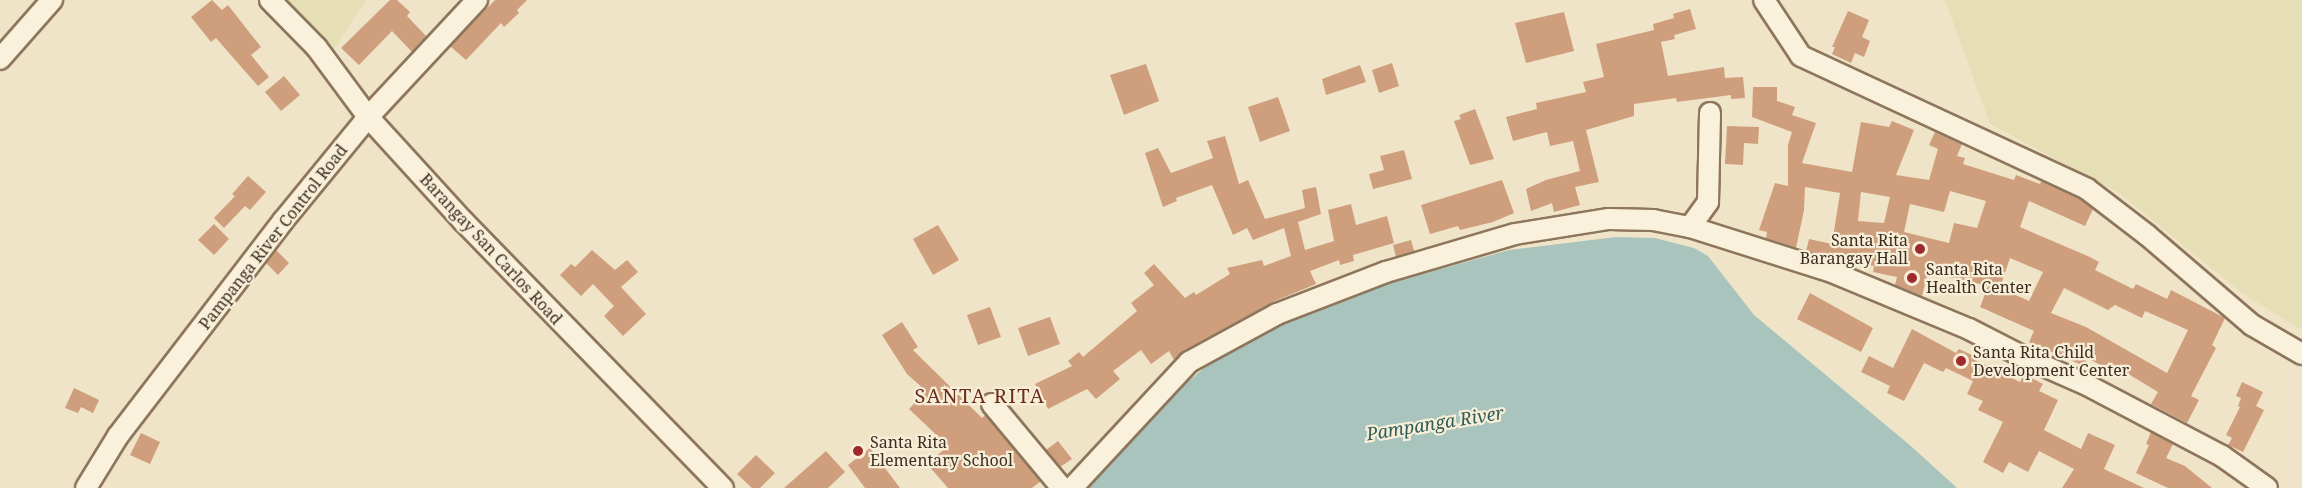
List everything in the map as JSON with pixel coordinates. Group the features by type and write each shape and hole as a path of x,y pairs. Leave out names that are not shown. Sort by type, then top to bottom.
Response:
{"street":[{"path":"0,59 52,0"},
{"name":"Barangay San Carlos Road","path":"270,0 317,48 368,117 471,229 723,488"},
{"path":"454,0 455,21"},
{"name":"Pampanga River Control Road","path":"86,488 118,436 188,343 368,117 477,0"},
{"path":"1764,0 1801,56 2087,189 2147,235 2252,325 2302,354"},
{"path":"1690,227 1708,202 1710,113"},
{"path":"1072,488 1189,362 1277,314 1386,272 1515,234 1609,219 1653,220 1690,227 1832,272 1969,329 2085,384 2222,456 2267,488"},
{"path":"992,405 1062,488"}],"shaded area":[{"path":"273,0 366,0 327,60"},
{"path":"1945,0 2302,0 2302,330 2242,293 2119,193 1990,124"}],"water":[{"name":"Pampanga River","path":"1616,237 1655,238 1694,248 1708,256 1754,315 1912,447 1957,488 1081,488 1163,402 1214,360 1239,344 1293,316 1347,295 1509,250"}],"building":[{"path":"212,0 222,10 228,5 261,47 251,55 269,77 258,86 216,38 211,42 191,17"},
{"path":"390,0 397,0 410,12 407,16 427,37 412,52 392,31 359,65 341,48"},
{"path":"495,0 527,0 517,10 519,13 504,27 501,23 466,60 450,46"},
{"path":"1690,9 1696,29 1674,35 1675,39 1661,42 1668,76 1724,67 1725,78 1743,77 1745,98 1731,99 1731,95 1677,102 1676,98 1634,104 1634,116 1586,130 1599,182 1575,187 1580,205 1554,212 1552,203 1531,211 1526,189 1546,180 1580,171 1573,141 1550,146 1547,132 1513,141 1506,117 1537,109 1536,103 1586,92 1583,82 1604,77 1596,44 1654,30 1653,24 1674,18 1673,14"},
{"path":"1848,11 1869,20 1862,37 1870,41 1864,57 1855,53 1851,63 1832,54 1835,47 1832,47"},
{"path":"1564,12 1574,51 1526,63 1515,23"},
{"path":"1392,63 1399,86 1379,93 1372,70"},
{"path":"1146,64 1159,101 1124,115 1110,75"},
{"path":"1360,65 1366,82 1326,95 1322,79"},
{"path":"284,76 300,95 281,111 265,92"},
{"path":"1753,87 1777,87 1777,101 1795,107 1792,115 1816,123 1802,163 1852,172 1861,122 1889,127 1892,121 1914,130 1896,175 1929,180 1938,149 1929,145 1935,132 1962,144 1957,156 1965,158 1963,164 2014,180 2016,175 2040,184 2041,181 2081,199 2093,209 2085,226 2029,201 2020,227 2090,257 2099,262 2095,270 2133,289 2136,284 2167,299 2171,290 2225,318 2212,345 2216,348 2191,396 2199,400 2187,423 2151,404 2158,392 2115,366 2112,371 2087,358 2084,366 2029,342 2034,331 1980,307 1988,286 1928,272 1922,296 1895,285 1897,277 1873,272 1874,266 1832,259 1806,251 1809,239 1832,244 1840,193 1805,187 1804,210 1796,248 1766,238 1767,232 1759,230 1775,183 1788,186 1788,145 1792,132 1752,117","holes":["1950,191 1986,201 1977,228 1954,223 1949,243 1904,232 1910,204 1944,212","1861,192 1890,197 1884,223 1858,221","2010,258 2043,272 2029,301 2000,288","2064,288 2108,310 2115,305 2142,318 2145,311 2188,330 2167,373 2086,327 2051,313"]},
{"path":"1278,97 1290,131 1260,142 1248,107"},
{"path":"1475,109 1494,159 1470,165 1454,121 1461,119 1459,115"},
{"path":"1727,126 1759,127 1758,144 1744,143 1743,165 1725,164"},
{"path":"1225,136 1239,184 1248,180 1265,219 1305,208 1302,190 1316,187 1321,214 1298,222 1305,250 1334,241 1328,210 1351,204 1356,225 1387,216 1394,243 1353,255 1354,261 1340,265 1339,260 1310,271 1316,284 1275,301 1183,351 1174,360 1169,351 1151,364 1141,350 1113,371 1120,379 1096,399 1087,389 1048,409 1035,384 1072,366 1068,361 1079,352 1083,357 1137,311 1131,303 1154,285 1144,273 1154,264 1185,298 1194,292 1196,295 1230,274 1227,268 1262,260 1264,266 1291,256 1284,228 1253,240 1247,228 1233,235 1212,185 1176,198 1177,201 1163,207 1145,153 1158,148 1171,173 1213,158 1207,141"},
{"path":"1404,150 1412,179 1373,189 1369,174 1384,170 1380,156"},
{"path":"248,176 266,192 250,210 245,206 224,228 214,218 235,196 232,194"},
{"path":"1502,180 1514,213 1493,222 1460,230 1458,226 1430,234 1421,205"},
{"path":"214,224 229,239 214,255 198,240"},
{"path":"938,225 959,260 933,275 913,239"},
{"path":"1411,240 1414,251 1396,257 1393,245"},
{"path":"276,250 289,263 278,275 266,263"},
{"path":"592,250 615,270 627,260 638,272 621,287 646,314 623,336 604,316 614,306 593,284 581,296 560,275 571,264 575,267"},
{"path":"1810,293 1873,328 1861,352 1797,319"},
{"path":"990,307 1001,337 978,345 967,315"},
{"path":"1050,317 1060,344 1028,356 1018,328"},
{"path":"902,322 918,347 913,350 982,418 985,415 1041,481 1032,488 948,488 927,464 948,446 909,409 926,391 907,374 882,335"},
{"path":"1912,329 1956,353 1959,349 1972,355 1971,358 2020,382 2024,374 2043,384 2039,391 2058,400 2044,430 2081,449 2088,433 2115,445 2104,469 2144,488 2062,488 2074,469 2039,451 2028,472 2009,462 2003,473 1983,462 2003,422 1978,410 1983,401 1967,394 1973,381 1946,368 1943,372 1924,363 1904,401 1887,393 1890,386 1861,372 1869,356 1893,368"},
{"path":"2242,382 2263,392 2256,406 2264,410 2243,452 2228,445 2232,438 2226,435 2240,407 2238,406 2241,398 2236,396"},
{"path":"74,388 99,400 93,413 81,407 78,413 65,408"},
{"path":"2151,432 2173,444 2166,458 2185,466 2212,488 2168,488 2136,473 2149,445 2146,444"},
{"path":"141,433 160,442 150,464 130,455"},
{"path":"1058,441 1072,459 1060,467 1046,450"},
{"path":"870,448 900,488 865,488 848,465"},
{"path":"826,451 845,472 828,488 784,488"},
{"path":"756,455 775,473 760,488 752,488 737,474"}],"place":[{"name":"Santa Rita Barangay Hall","path":"1920,249"},
{"name":"Santa Rita Health Center","path":"1912,278"},
{"name":"Santa Rita Child Development Center","path":"1961,361"},
{"name":"Santa Rita Elementary School","path":"858,451"}],"district":[{"name":"SANTA RITA","path":"980,395"}]}
